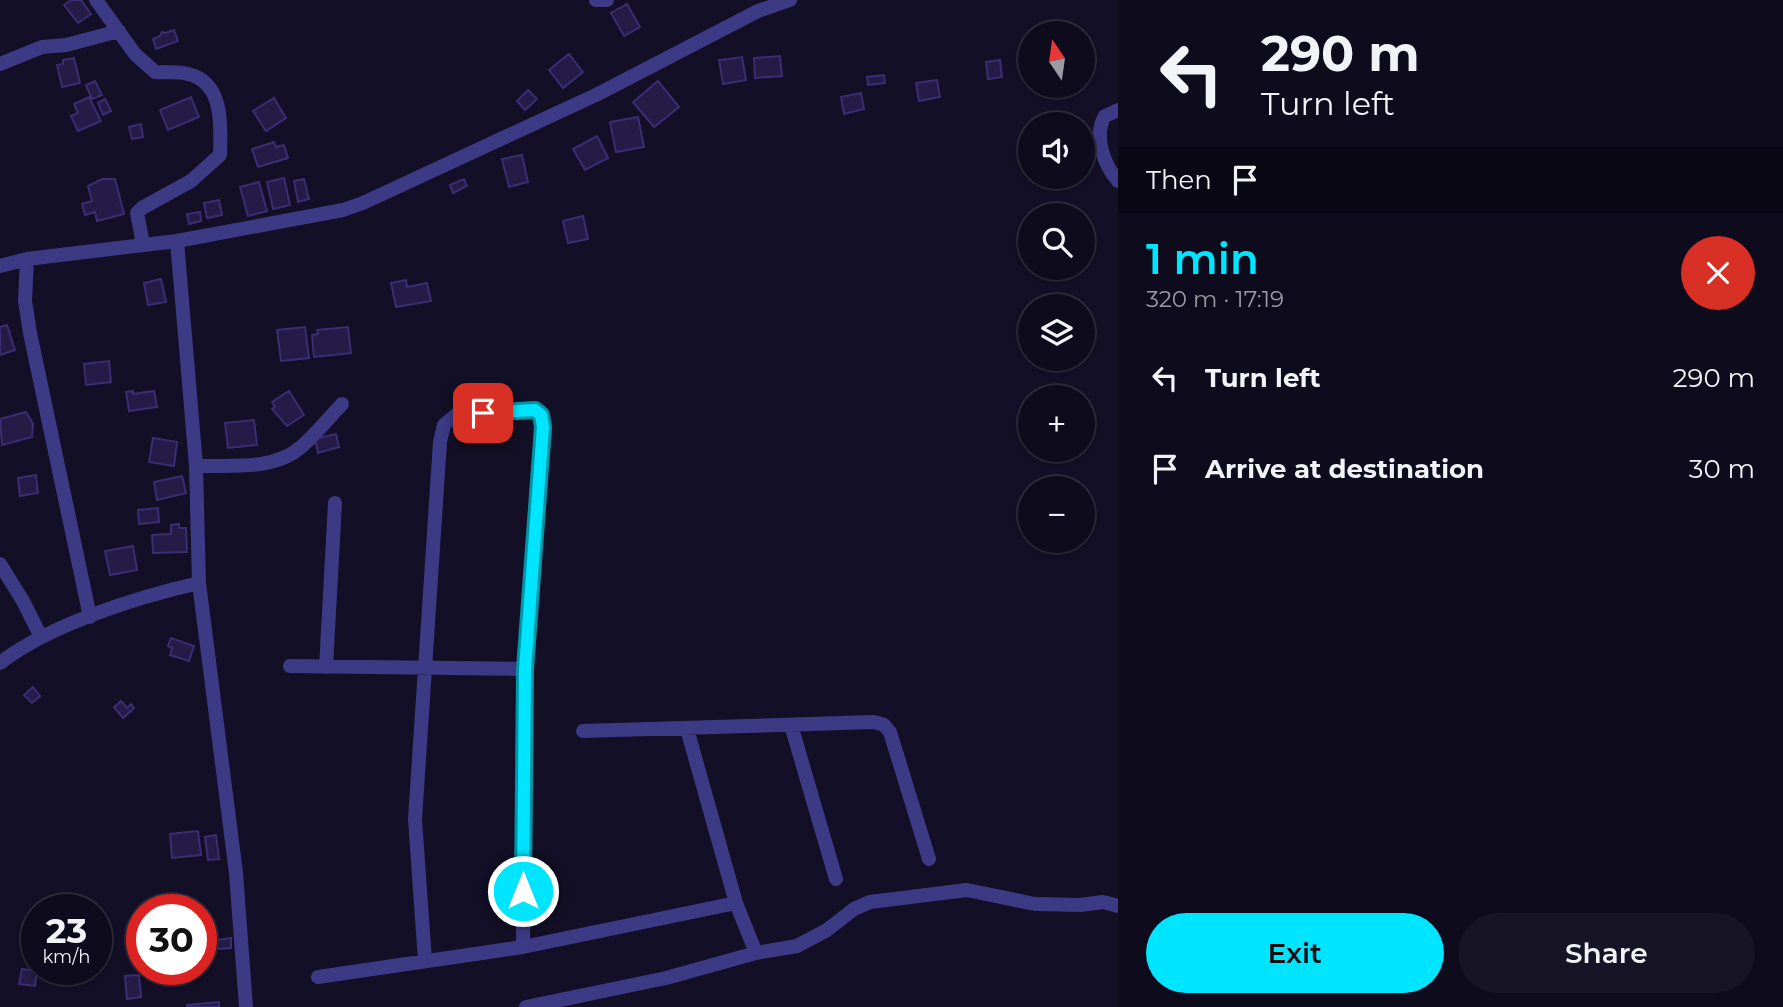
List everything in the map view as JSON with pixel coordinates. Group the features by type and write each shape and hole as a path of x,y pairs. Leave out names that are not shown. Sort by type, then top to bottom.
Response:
{"street":[{"path":"96,0 135,54 155,72 184,73 198,77 210,87 220,119 220,155 191,181 148,204 137,213 143,244"},
{"path":"596,0 607,0"},
{"path":"0,266 27,259 177,241 343,210 598,94 758,11 790,0"},
{"path":"0,64 42,47 66,45 118,31"},
{"path":"1118,110 1105,116 1099,131 1104,153 1112,174 1118,181"},
{"path":"177,241 196,466 199,583 236,873 246,1007"},
{"path":"27,259 25,301 30,333 90,617"},
{"path":"196,466 262,464 289,456 342,404"},
{"path":"425,961 415,819 444,425 457,414 535,410 541,415 543,427 525,669 523,947"},
{"path":"326,667 335,503"},
{"path":"0,564 23,601 41,638"},
{"path":"0,663 41,638 90,617 159,593 199,583"},
{"path":"290,666 525,669"},
{"path":"583,731 874,722 884,725 890,732 929,859"},
{"path":"791,725 836,880"},
{"path":"687,729 736,903 757,953"},
{"path":"526,1007 666,978 757,953 797,946 827,930 854,909 886,899 967,890 1035,904 1080,905 1103,902 1118,906"},
{"path":"318,977 523,947 736,903"}],"building":[{"path":"72,0 81,0 91,14 78,23 64,5"},
{"path":"627,4 640,27 624,36 611,13"},
{"path":"174,30 178,41 156,49 153,39 162,32"},
{"path":"569,54 583,72 563,88 549,70"},
{"path":"780,56 782,76 755,78 754,58"},
{"path":"742,57 746,80 723,84 719,60"},
{"path":"74,58 80,83 62,87 57,65 63,64 63,60"},
{"path":"1000,60 1002,77 988,79 986,62"},
{"path":"884,75 885,83 868,85 867,77"},
{"path":"937,80 940,97 919,101 916,83"},
{"path":"95,81 102,95 92,99 86,85"},
{"path":"658,81 679,107 654,127 633,102"},
{"path":"528,90 537,99 525,110 517,101"},
{"path":"861,93 864,109 844,114 841,97"},
{"path":"89,97 101,121 78,131 71,116 78,113 74,104"},
{"path":"191,97 199,117 168,130 160,110"},
{"path":"274,98 286,118 266,131 253,111"},
{"path":"105,99 111,111 103,115 98,103"},
{"path":"638,117 644,147 616,152 610,122"},
{"path":"141,124 143,137 132,139 129,127"},
{"path":"597,136 608,158 585,170 573,149"},
{"path":"274,142 276,147 284,145 288,158 258,167 252,149"},
{"path":"522,155 528,182 509,187 502,159"},
{"path":"284,178 290,205 273,209 267,182"},
{"path":"102,179 115,179 124,214 97,221 95,212 85,215 82,204 92,201 88,186"},
{"path":"304,179 309,199 298,202 294,181"},
{"path":"464,179 467,186 453,193 450,185"},
{"path":"259,182 267,211 248,216 240,187"},
{"path":"219,200 222,215 207,218 204,203"},
{"path":"200,212 201,221 189,224 187,214"},
{"path":"583,216 588,239 568,243 563,221"},
{"path":"161,279 166,302 148,305 144,283"},
{"path":"406,280 407,287 427,283 431,301 396,307 391,283"},
{"path":"7,325 15,350 0,355 0,327"},
{"path":"305,327 309,358 281,361 277,330"},
{"path":"348,327 351,353 314,357 312,335 318,334 317,330"},
{"path":"109,361 111,382 86,385 84,364"},
{"path":"133,391 133,394 154,391 157,407 129,411 126,392"},
{"path":"289,391 304,415 287,426 272,409 275,407 272,402"},
{"path":"26,412 33,424 32,437 2,445 0,419"},
{"path":"254,420 257,445 228,448 225,423"},
{"path":"336,434 339,447 318,453 315,439"},
{"path":"153,438 177,442 174,466 149,462"},
{"path":"36,475 38,493 20,496 18,478"},
{"path":"182,476 186,493 157,500 154,482"},
{"path":"158,508 159,522 139,524 138,510"},
{"path":"179,524 179,528 186,528 187,552 153,553 152,535 171,534 171,525"},
{"path":"133,546 137,570 110,575 105,551"},
{"path":"171,638 194,646 189,661 170,655 172,648 168,646"},
{"path":"33,687 40,696 32,703 24,695"},
{"path":"121,701 127,708 131,704 134,708 123,718 114,707"},
{"path":"198,831 201,855 172,858 170,834"},
{"path":"216,835 219,859 208,860 205,837"},
{"path":"231,938 231,948 218,949 217,940"},
{"path":"125,976 126,985 140,985 141,997 127,999"},
{"path":"219,1002 219,1007 187,1007 187,1005"}],"route":[{"path":"483,413 535,410 541,415 543,427 525,669 523,891"}]}
